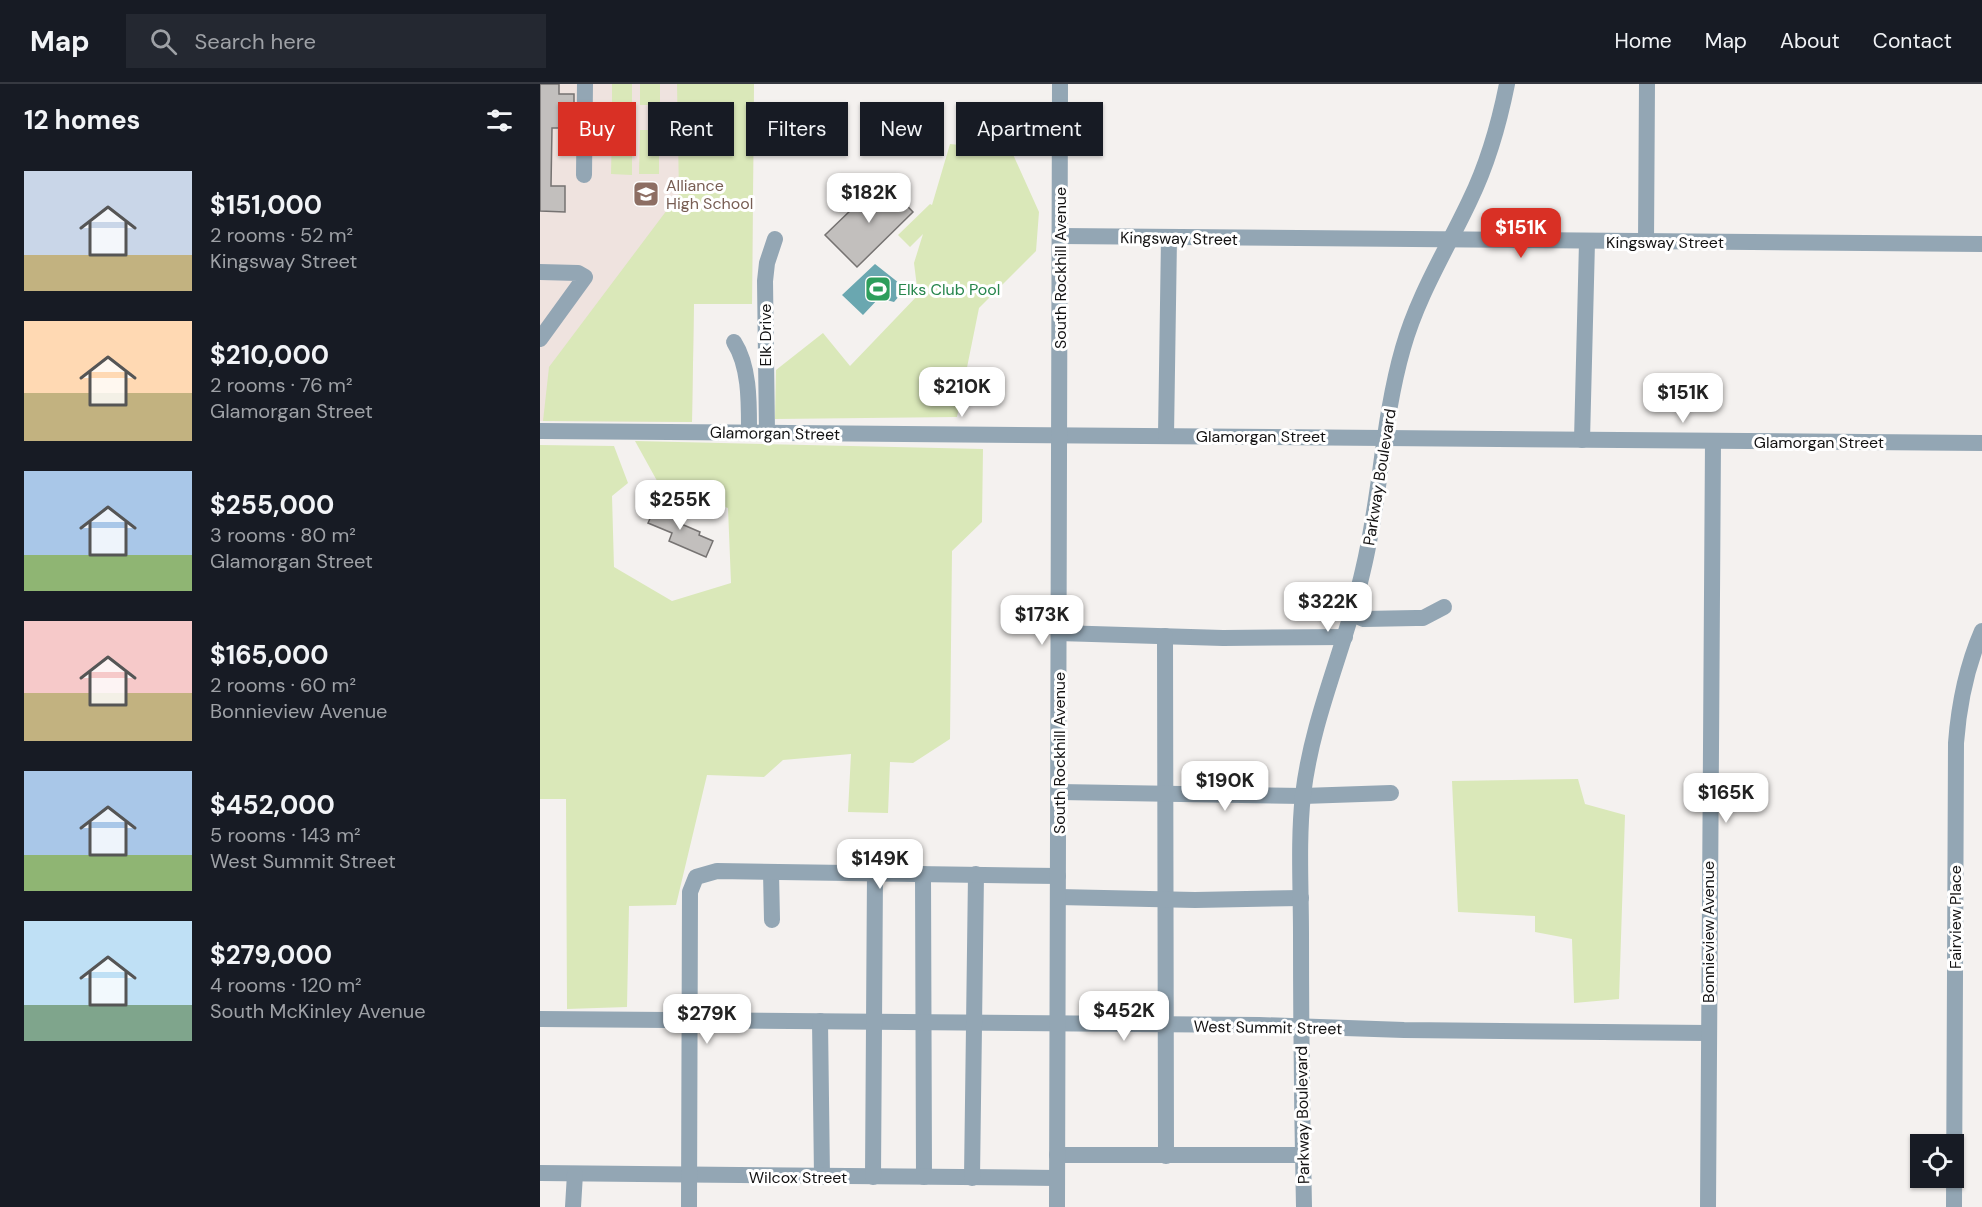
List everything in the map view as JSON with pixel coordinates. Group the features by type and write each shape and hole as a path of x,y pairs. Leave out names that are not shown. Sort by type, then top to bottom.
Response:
{"street":[{"path":"584,175 585,84"},
{"name":"South Rockhill Avenue","path":"1057,1207 1060,84"},
{"name":"Parkway Boulevard","path":"1304,1207 1301,1027 1303,796 1319,717 1352,614 1366,561 1380,485 1390,398 1403,346 1418,304 1471,199 1492,147 1499,126 1507,84"},
{"path":"1646,242 1647,84"},
{"name":"Kingsway Street","path":"1060,236 1982,244"},
{"path":"1166,436 1168,238"},
{"name":"Elk Drive","path":"767,433 765,281 767,263 775,239"},
{"path":"1582,440 1587,242"},
{"path":"540,272 578,273 585,277 540,339"},
{"path":"734,342 743,360 749,433"},
{"name":"Glamorgan Street","path":"540,431 1982,442"},
{"name":"Bonnieview Avenue","path":"1708,1207 1713,441"},
{"path":"1352,614 1364,619 1423,618 1444,607"},
{"name":"Fairview Place","path":"1954,1207 1956,743 1962,689 1969,662 1982,631"},
{"path":"1059,633 1223,638 1345,637"},
{"path":"1165,636 1166,1156"},
{"path":"1059,792 1303,796 1391,793"},
{"path":"689,1207 690,892 696,877 717,871 1058,876"},
{"path":"771,872 772,920"},
{"path":"873,1177 875,873"},
{"path":"923,874 924,1177"},
{"path":"972,1178 976,874"},
{"path":"1058,897 1301,898"},
{"name":"West Summit Street","path":"540,1020 923,1022 1708,1033"},
{"path":"820,1021 822,1177"},
{"path":"1057,1155 1303,1155"},
{"name":"Wilcox Street","path":"540,1173 1057,1178"},
{"path":"573,1207 575,1174"}],"shaded area":[{"name":"Alliance High School","path":"540,84 754,84 754,102 746,102 746,156 753,156 752,304 694,304 692,422 540,421"}],"green space":[{"path":"612,84 632,84 632,102 612,102"},
{"path":"640,84 660,84 660,102 640,105"},
{"path":"677,84 754,84 754,102 746,102 746,156 753,156 752,304 694,304 692,422 543,421 549,367 679,194 678,156 734,156 734,102 677,102"},
{"path":"640,130 648,130 648,156 659,156 659,174 639,174"},
{"path":"950,144 956,145 956,156 1014,156 1039,212 1036,251 979,308 957,417 775,419 776,370 823,333 850,366 918,295 914,263 923,234 910,247 898,235 930,204 932,205"},
{"path":"611,156 632,156 632,175 611,174"},
{"path":"635,441 983,449 982,522 952,551 950,739 913,763 890,762 888,813 848,812 851,754 783,760 764,777 707,775 676,905 629,906 627,1007 567,1009 566,799 540,799 540,445 614,446 628,483 612,496 614,567 672,601 731,583 728,508 661,488"},
{"path":"1578,779 1585,804 1625,815 1619,999 1574,1003 1572,939 1535,932 1535,916 1458,912 1452,781"}],"water":[{"name":"Elks Club Pool","path":"875,264 907,287 894,302 879,298 863,315 842,295"}],"building":[{"path":"540,84 559,84 559,94 574,94 574,102 558,102 558,128 552,128 551,186 565,186 565,212 540,211"},
{"path":"882,180 913,212 857,267 825,235"},
{"path":"657,503 670,509 668,513 681,518 679,523 700,532 699,535 713,541 706,557 669,541 672,533 648,523"}],"place":[{"name":"Alliance High School","path":"646,194"},
{"name":"Elks Club Pool","path":"878,289"}]}
